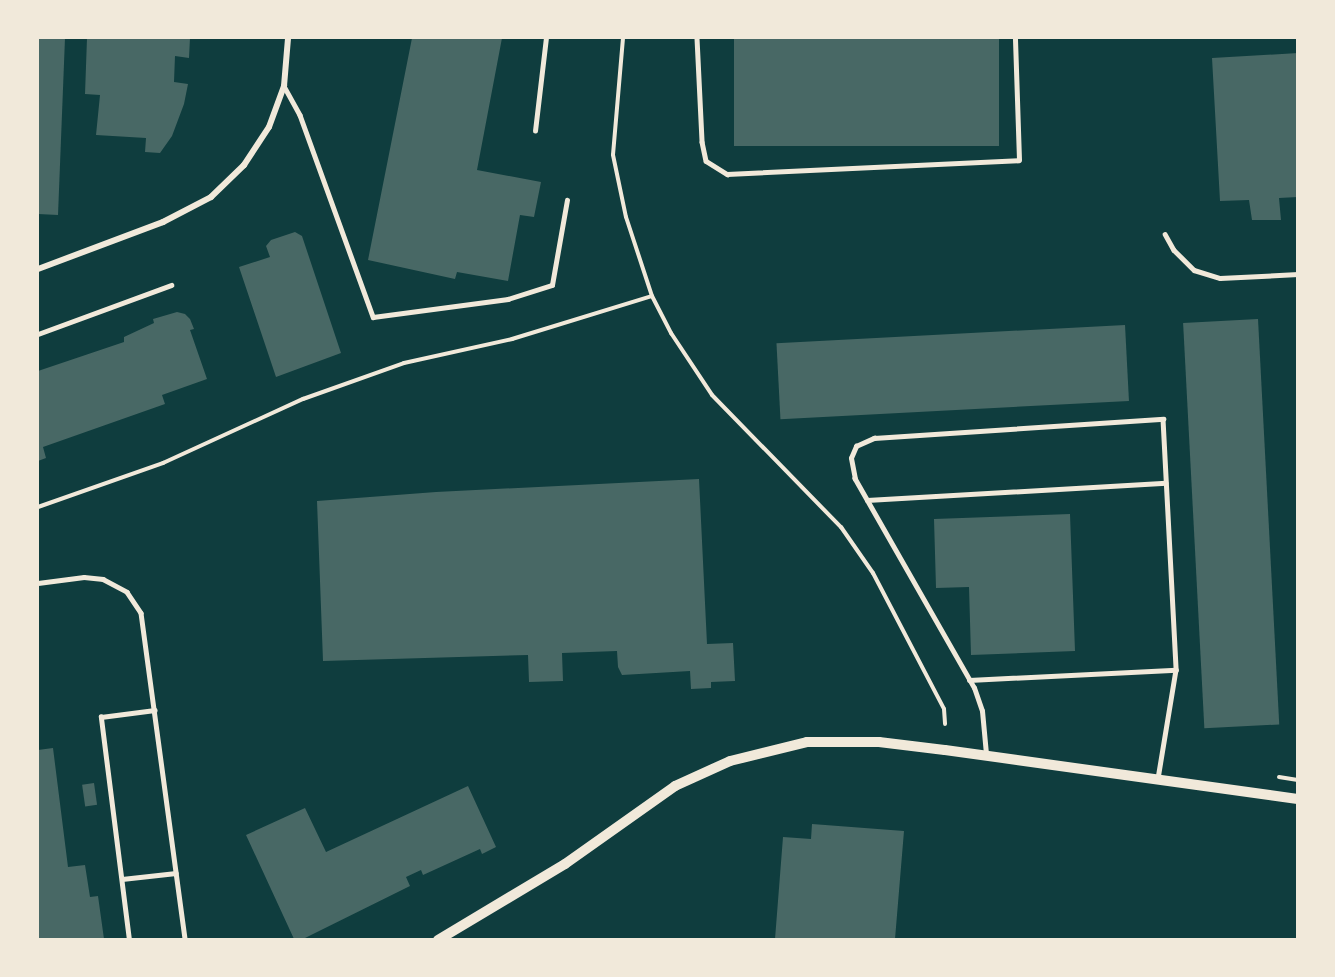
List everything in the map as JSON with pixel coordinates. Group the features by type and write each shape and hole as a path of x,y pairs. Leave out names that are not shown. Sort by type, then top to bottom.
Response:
{"street":[{"path":"38,269 163,222 211,197 244,165 269,127 284,86 288,38"},
{"path":"438,939 565,864 675,786 730,761 807,742 879,742 1298,800"}],"lane":[{"path":"535,131 546,38"},
{"path":"697,38 702,142 706,161 728,174 1019,160 1015,38"},
{"path":"284,86 300,115 373,317 508,299 552,285 567,200"},
{"path":"1165,234 1174,250 1194,270 1220,278 1298,274"},
{"path":"38,334 171,285"},
{"path":"986,755 982,711 969,680 855,479 850,458 856,446 874,438 1163,419 1176,670 1158,779"},
{"path":"866,500 1166,483"},
{"path":"38,583 84,577 102,579 127,592 141,613 184,939"},
{"path":"969,680 1176,670"},
{"path":"129,939 101,717 155,710"},
{"path":"122,879 176,873"}],"path":[{"path":"623,38 613,155 626,217 652,296 671,333 712,395 841,527 873,573 944,709 945,724"},
{"path":"38,507 163,463 303,399 404,363 512,339 652,296"}],"building":[{"path":"38,38 65,38 58,215 38,214"},
{"path":"87,38 190,38 189,58 175,56 174,82 188,84 184,104 172,136 160,153 145,152 146,138 96,135 100,95 85,94"},
{"path":"412,38 502,38 477,170 541,182 534,217 520,215 508,281 457,272 455,279 368,260"},
{"path":"734,38 999,38 999,146 734,146"},
{"path":"1298,53 1298,197 1279,198 1281,220 1252,220 1249,200 1220,201 1212,58"},
{"path":"295,232 302,236 341,353 276,377 239,267 270,257 266,246 271,240"},
{"path":"177,312 185,314 190,319 194,329 190,330 207,379 162,395 165,404 43,447 46,458 38,461 38,371 124,342 124,337 154,323 153,319"},
{"path":"1258,319 1279,724 1204,728 1183,323"},
{"path":"1125,325 1129,401 780,419 776,343"},
{"path":"699,479 707,644 733,643 735,681 711,682 711,688 691,689 690,671 622,675 618,667 617,651 562,653 563,681 529,682 528,655 323,661 317,501 436,492"},
{"path":"1070,514 1075,651 971,655 969,587 936,588 934,519"},
{"path":"53,748 68,867 85,865 90,897 98,896 104,939 38,939 38,750"},
{"path":"94,783 97,805 85,806 82,785"},
{"path":"468,786 496,847 482,854 480,849 423,875 421,870 406,877 410,886 303,939 294,939 246,835 305,808 326,852"},
{"path":"812,824 904,831 895,939 775,939 783,837 811,839"}]}
